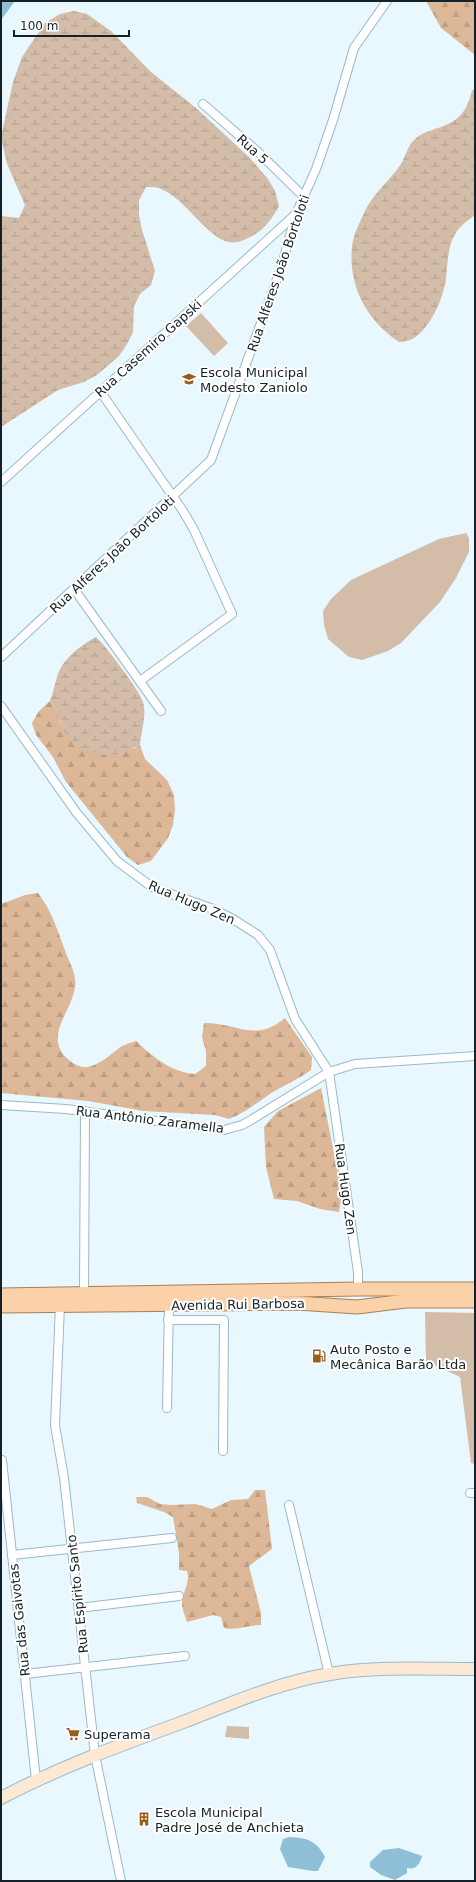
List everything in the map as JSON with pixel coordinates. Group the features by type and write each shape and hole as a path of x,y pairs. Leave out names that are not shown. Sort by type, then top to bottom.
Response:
{"main road":[{"name":"Avenida Rui Barbosa","path":"1,1295 360,1289 475,1289"},
{"path":"359,1306 368,1300 367,1293 360,1289"},
{"name":"Avenida Rui Barbosa","path":"1,1306 318,1303 359,1306 406,1301 475,1301"}],"street":[{"name":"Rua Alferes João Bortoloti","path":"1,656 206,466 215,453 281,268 296,214 316,169 333,120 354,48 387,1"},
{"name":"Rua 5","path":"203,104 257,151 303,196"},
{"name":"Rua Casemiro Gapski","path":"1,482 296,214"},
{"path":"100,391 174,496 194,530 232,614 140,681"},
{"path":"74,589 161,710"},
{"name":"Rua Hugo Zen","path":"1,706 76,812 117,861 152,887 222,913 247,927 266,943 273,956 295,1019 329,1072 360,1289"},
{"name":"Rua Antônio Zaramella","path":"1,1105 86,1112 224,1130 242,1125 329,1072 355,1064 475,1056"},
{"path":"84,1293 86,1112"},
{"path":"167,1408 169,1304"},
{"name":"Rua Espírito Santo","path":"60,1305 56,1425 64,1478 95,1755 121,1881"},
{"path":"168,1320 224,1320 223,1451"},
{"name":"Rua das Gaivotas","path":"2,1460 36,1780"},
{"path":"290,1505 329,1674"},
{"path":"12,1555 172,1538"},
{"path":"79,1608 179,1596"},
{"path":"25,1674 185,1656"},
{"path":"1,1798 36,1780 95,1755 276,1687 329,1674 372,1670 475,1669"}],"green space":[{"path":"426,1 475,1 475,55 441,28"},
{"path":"74,11 87,14 111,31 151,72 196,108 249,157 268,179 275,191 279,206 263,229 243,241 231,242 217,237 209,231 186,207 169,193 158,188 146,187 139,200 139,215 142,230 155,271 151,285 140,294 134,306 133,332 127,344 119,356 97,375 84,382 58,390 1,427 1,216 19,218 25,205 7,164 1,137 13,82 22,57 45,23 60,14"},
{"path":"472,90 475,90 475,215 459,228 452,241 448,255 445,285 439,304 432,317 424,329 414,338 399,342 378,324 362,301 353,275 352,247 354,237 367,207 401,164 412,143 422,134 457,119 465,110"},
{"path":"201,313 228,343 214,356 186,326"},
{"path":"466,533 469,538 469,552 456,578 440,602 401,643 388,651 362,660 349,657 328,639 324,625 323,611 331,599 351,580 439,539"},
{"path":"96,637 122,668 136,688 143,702 144,718 140,745 121,754 107,755 89,752 78,745 68,736 60,725 58,712 50,701 58,674 64,663 79,648"},
{"path":"50,701 58,712 60,725 133,749 140,745 145,759 167,780 174,795 175,810 173,825 168,838 151,861 138,865 127,857 66,782 53,757 36,735 32,723 39,711"},
{"path":"38,893 54,922 73,969 75,989 72,1000 62,1020 58,1041 61,1050 73,1063 82,1067 92,1066 122,1046 136,1041 149,1053 170,1067 186,1073 195,1074 206,1066 206,1051 202,1037 204,1023 255,1031 265,1029 285,1018 312,1057 311,1070 229,1119 215,1115 143,1111 88,1101 1,1093 1,904 25,895"},
{"path":"321,1088 342,1193 339,1212 320,1209 297,1201 274,1199 266,1167 264,1127 278,1111"},
{"path":"425,1312 475,1313 475,1464 471,1463 460,1377 426,1361"},
{"path":"255,1490 265,1490 272,1549 249,1566 261,1613 261,1625 233,1629 224,1628 221,1617 213,1615 187,1622 182,1603 188,1575 187,1571 179,1570 179,1553 173,1517 164,1512 137,1503 136,1497 147,1497 160,1504 195,1504 212,1509 231,1500 248,1499"},
{"path":"227,1726 249,1727 249,1739 225,1737"}],"water":[{"path":"1,1 15,1 1,20"},
{"path":"289,1837 306,1839 314,1843 322,1851 325,1857 318,1871 288,1867 280,1849 283,1839"},
{"path":"399,1848 422,1856 417,1866 407,1868 407,1873 395,1880 381,1875 370,1867 370,1862 383,1850"}],"place":[{"name":"Escola Municipal Modesto Zaniolo","path":"189,379"},
{"name":"Auto Posto e Mecânica Barão Ltda","path":"319,1356"},
{"name":"Superama","path":"73,1734"},
{"name":"Escola Municipal Padre José de Anchieta","path":"144,1819"}]}
